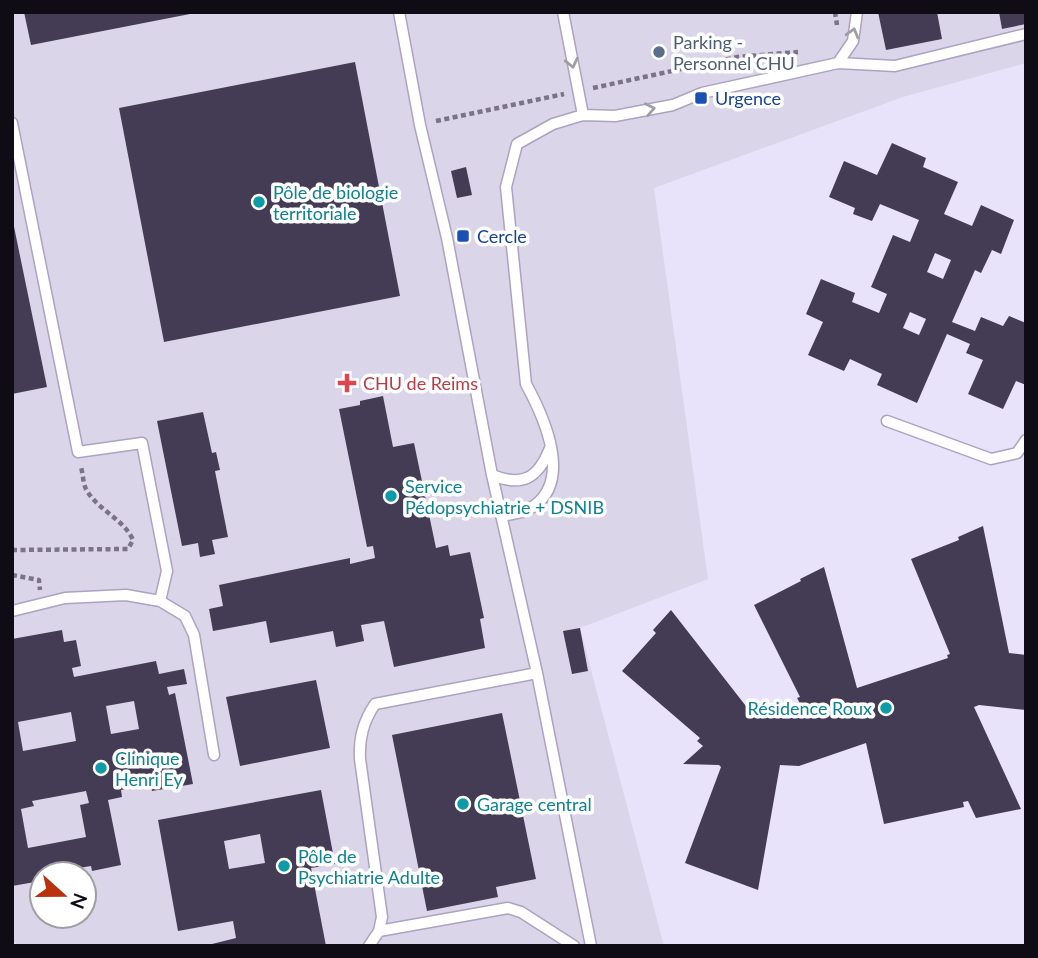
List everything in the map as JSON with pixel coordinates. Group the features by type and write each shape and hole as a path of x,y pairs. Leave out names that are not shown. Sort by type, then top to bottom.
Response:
{"lane":[{"path":"399,12 420,125 447,238 492,475 537,673 591,946"},
{"path":"563,12 583,114"},
{"path":"838,63 853,41 857,12"},
{"path":"502,516 530,509 545,494 554,472 552,445 541,411 527,384 506,187 517,144 553,124 583,114 614,116 673,105 702,93 838,63 895,66 1026,34"},
{"path":"12,123 78,452 142,443 167,571 160,601"},
{"path":"887,421 991,459 1017,453 1026,440"},
{"path":"492,475 511,482 531,476 544,465 552,445"},
{"path":"12,611 65,598 126,594 160,601 185,616 194,635 214,755"},
{"path":"369,946 379,931 382,917 359,745 367,716 375,705 537,673"},
{"path":"379,931 508,908 521,912 574,946"}],"path":[{"path":"835,12 837,26"},
{"path":"438,121 737,57 806,52"},
{"path":"12,550 128,549 133,540 127,527 99,504 86,489 78,452"},
{"path":"12,575 39,580 42,604"}],"shaded area":[{"name":"CHU de Reims","path":"12,12 1026,12 1026,63 903,97 654,188 708,579 580,628 664,946 18,946 12,940"}],"building":[{"path":"24,12 190,12 190,14 31,45"},
{"path":"878,12 937,12 942,39 886,50"},
{"path":"999,12 1026,12 1026,24 1002,29"},
{"name":"Pôle de biologie territoriale","path":"355,62 400,296 164,342 119,108"},
{"path":"892,143 926,158 923,167 958,182 944,214 972,226 981,205 1014,220 1001,254 992,250 981,273 975,270 952,322 975,331 981,317 1003,326 1009,316 1026,323 1026,385 1016,381 1003,409 968,394 983,360 966,353 970,344 947,334 917,403 877,385 882,374 850,359 844,371 808,355 823,322 806,314 821,279 855,293 852,302 879,313 887,294 871,287 893,235 910,242 919,220 880,204 872,221 853,214 855,208 829,197 844,161 877,175","holes":["935,253 951,260 943,279 927,272","910,312 926,319 919,335 903,328"]},
{"path":"466,167 472,195 457,198 451,171"},
{"path":"12,217 47,387 12,394"},
{"name":"Service Pédopsychiatrie + DSNIB","path":"383,396 393,447 414,443 436,548 448,545 450,556 470,552 484,618 480,619 485,648 394,667 384,621 361,625 364,641 336,647 333,631 270,643 266,621 213,631 209,609 223,606 219,585 350,558 350,564 375,558 373,546 367,547 339,409 360,405 360,401"},
{"path":"203,412 212,453 216,452 220,470 215,471 228,537 212,540 215,554 200,557 198,543 182,546 157,421"},
{"name":"Résidence Roux","path":"983,526 1009,653 1026,655 1026,710 979,705 974,707 1021,809 976,818 968,801 963,802 964,807 884,824 866,743 799,766 780,765 758,890 685,863 721,767 683,764 703,746 697,741 700,738 622,671 656,633 653,630 671,610 749,710 790,711 802,707 797,698 800,697 754,605 824,567 857,688 948,658 947,655 950,654 911,559 959,540 958,537"},
{"path":"580,628 588,671 572,674 563,631"},
{"name":"Clinique Henri Ey","path":"62,630 64,642 76,640 81,666 72,668 74,677 156,661 159,674 184,669 187,684 167,687 169,695 175,693 193,784 152,791 150,784 121,790 122,797 108,800 121,865 98,870 98,860 28,860 28,883 12,886 12,639","holes":["134,701 139,729 111,734 106,706","71,712 76,741 23,751 18,722","86,791 89,803 80,805 86,837 28,848 21,809 34,806 32,801"]},
{"path":"316,680 330,748 240,766 226,697"},
{"name":"Garage central","path":"502,713 536,879 496,887 498,897 427,911 392,735"},
{"name":"Pôle de Psychiatrie Adulte","path":"321,790 335,864 311,868 326,946 204,946 236,938 233,921 178,931 158,820","holes":["260,834 265,863 229,869 224,841"]}],"place":[{"name":"Parking - Personnel CHU","path":"659,52"},
{"name":"Urgence","path":"701,98"},
{"name":"Pôle de biologie territoriale","path":"259,202"},
{"name":"Cercle","path":"463,236"},
{"name":"CHU de Reims","path":"347,383"},
{"name":"Service Pédopsychiatrie + DSNIB","path":"391,496"},
{"name":"Résidence Roux","path":"886,708"},
{"name":"Clinique Henri Ey","path":"101,768"},
{"name":"Garage central","path":"463,804"},
{"name":"Pôle de Psychiatrie Adulte","path":"284,866"}]}
